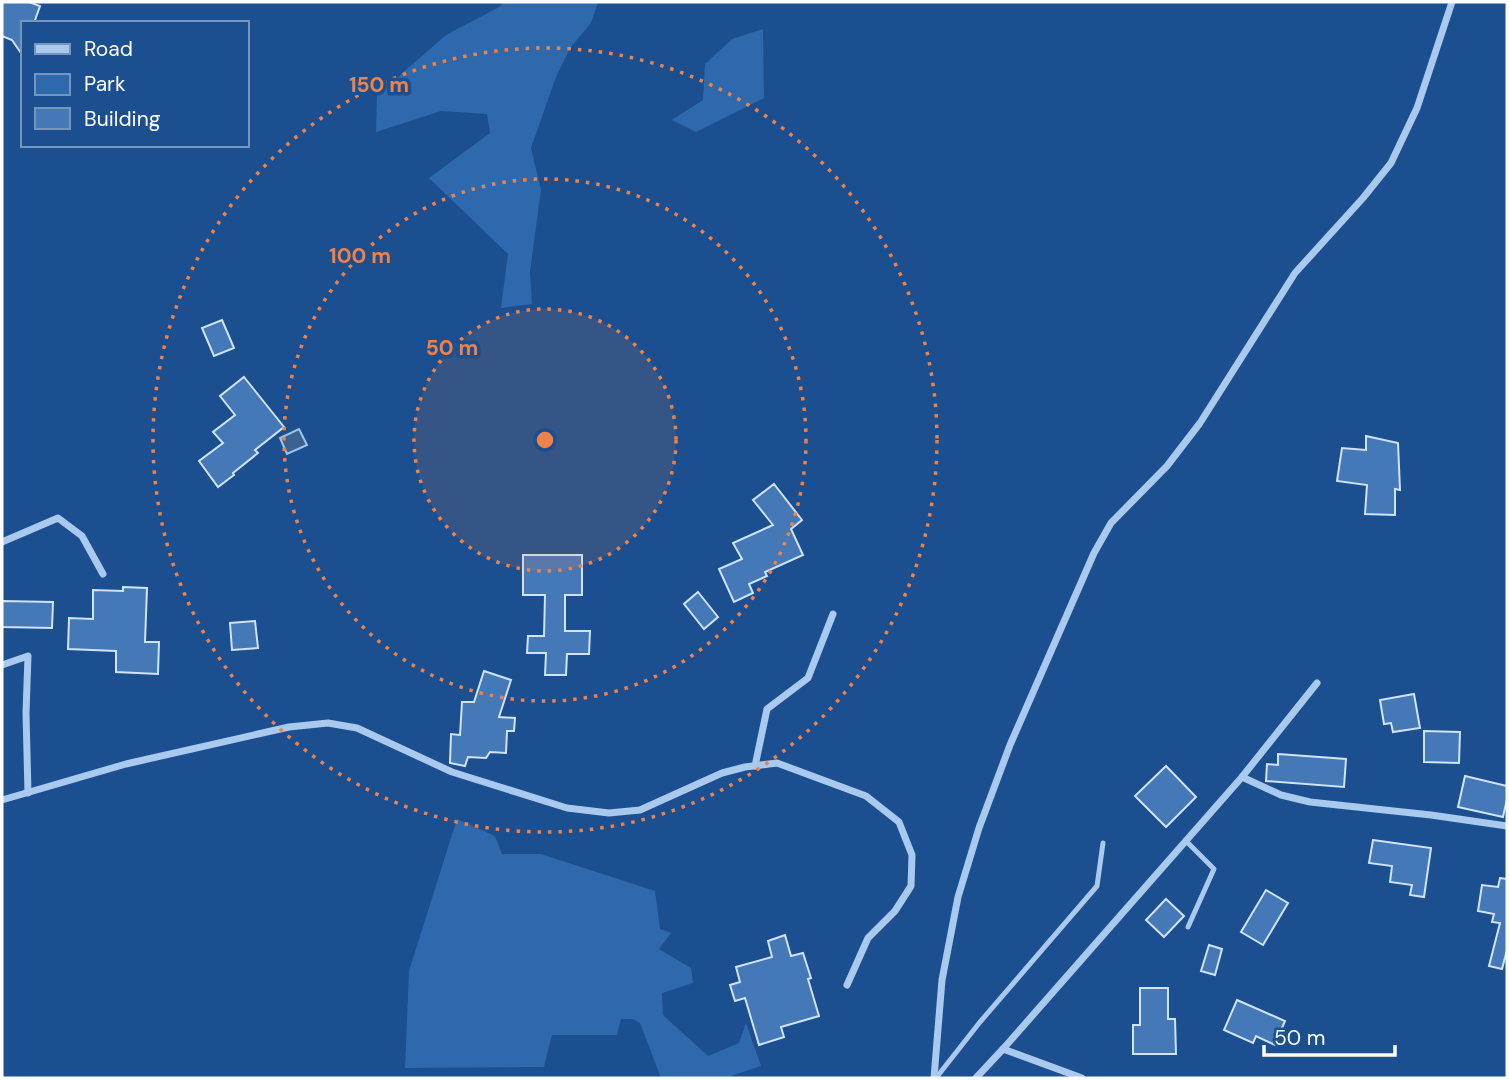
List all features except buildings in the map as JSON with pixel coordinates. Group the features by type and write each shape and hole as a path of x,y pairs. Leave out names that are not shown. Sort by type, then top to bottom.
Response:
{"street":[{"path":"935,1078 945,968 958,897 979,828 1010,745 1094,553 1111,523 1167,466 1200,423 1295,273 1391,163 1417,108 1452,2"},
{"path":"2,542 58,518 82,536 103,574"},
{"path":"755,766 767,709 808,678 833,614"},
{"path":"2,665 28,656 28,793"},
{"path":"976,1078 1242,777 1317,683"},
{"path":"2,800 153,758 289,727 328,723 357,728 452,772 567,808 609,813 640,810 722,773 777,763 866,796 899,822 912,855 911,886 895,911 868,938 847,985"},
{"path":"1242,777 1281,795 1310,802 1507,826"},
{"path":"1003,1049 1083,1078"}],"lane":[{"path":"1186,841 1214,869 1188,927"},
{"path":"935,1078 1097,886 1103,844"}],"green space":[{"path":"502,2 598,2 591,23 570,48 556,77 531,148 541,190 530,272 532,304 501,308 508,254 429,178 490,133 487,114 441,111 376,132 377,95 446,35 501,6"},
{"path":"763,29 764,98 696,132 672,120 703,100 705,64 732,39"},
{"path":"457,819 495,836 502,854 541,854 655,891 660,929 671,933 659,949 691,968 693,983 662,993 663,1015 708,1056 739,1043 746,1023 761,1066 731,1078 661,1078 640,1023 633,1019 621,1019 617,1035 552,1035 544,1067 405,1068 409,971"}],"shaded area":[{"path":"299,429 307,445 287,454 280,438"}]}
